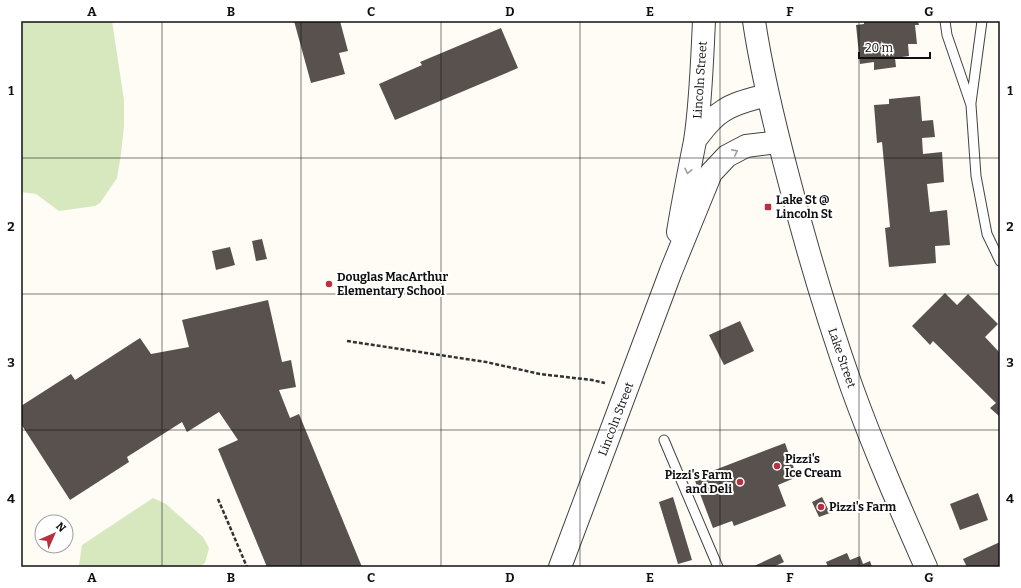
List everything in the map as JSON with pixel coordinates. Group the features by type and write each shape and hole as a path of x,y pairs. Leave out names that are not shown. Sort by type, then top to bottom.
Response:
{"street":[{"name":"Lincoln Street","path":"671,271 687,176 695,140 701,82 704,21"},
{"path":"754,21 767,95 778,142"},
{"name":"Lincoln Street","path":"695,140 711,121 723,111 738,104 767,95"},
{"name":"Lincoln Street","path":"560,567 671,271 711,173 727,156 746,146 778,142"},
{"name":"Lake Street","path":"778,142 802,230 852,389 897,502 926,567"}],"lane":[{"path":"945,21 947,35 971,105"},
{"path":"982,21 971,105 976,176 987,234 1000,261"},
{"path":"664,440 718,567"}],"path":[{"path":"347,341 486,362 540,374 592,380 608,384"},
{"path":"218,499 247,567"}],"green space":[{"path":"21,21 112,21 124,100 124,126 117,178 100,203 95,206 59,211 36,194 21,192"},
{"path":"153,498 166,504 203,537 209,548 205,563 199,567 80,567 82,545"}],"building":[{"path":"294,21 340,21 348,51 339,53 345,74 311,83"},
{"path":"864,21 918,21 919,25 915,25 917,44 908,44 909,56 895,58 896,67 874,70 874,62 860,64 856,25 864,24"},
{"path":"501,28 518,68 395,120 379,84 422,65 420,62"},
{"path":"920,96 922,121 933,120 935,137 922,138 923,154 942,152 944,182 927,184 930,212 947,210 950,245 935,246 936,263 889,267 885,228 890,227 882,142 877,143 874,105 889,104 889,99"},
{"path":"262,239 267,259 256,261 252,241"},
{"path":"230,247 235,265 216,270 212,251"},
{"path":"945,293 957,305 968,294 998,324 985,337 1000,353 1000,417 990,408 996,403 933,341 930,345 912,326"},
{"path":"268,300 282,362 291,360 296,387 279,390 290,418 299,414 362,567 267,567 218,449 238,440 219,412 187,432 182,422 127,457 129,462 70,500 21,424 21,406 71,374 75,380 140,338 151,354 189,347 182,320"},
{"path":"740,321 754,351 724,365 709,335"},
{"path":"785,443 797,477 778,485 786,506 734,526 732,521 713,528 694,478"},
{"path":"978,493 988,520 960,530 950,504"},
{"path":"673,497 692,560 678,564 659,502"},
{"name":"Pizzi's Farm","path":"822,497 830,513 819,517 812,502"},
{"path":"1000,542 1000,567 967,567 963,559"},
{"path":"847,553 850,560 860,556 863,564 870,561 872,567 828,567 826,562"},
{"path":"780,554 784,562 773,567 752,567"}],"place":[{"name":"Lake St @ Lincoln St","path":"768,207"},
{"name":"Douglas MacArthur Elementary School","path":"329,284"},
{"name":"Pizzi's Ice Cream","path":"777,466"},
{"name":"Pizzi's Farm and Deli","path":"740,482"},
{"name":"Pizzi's Farm","path":"821,507"}]}
